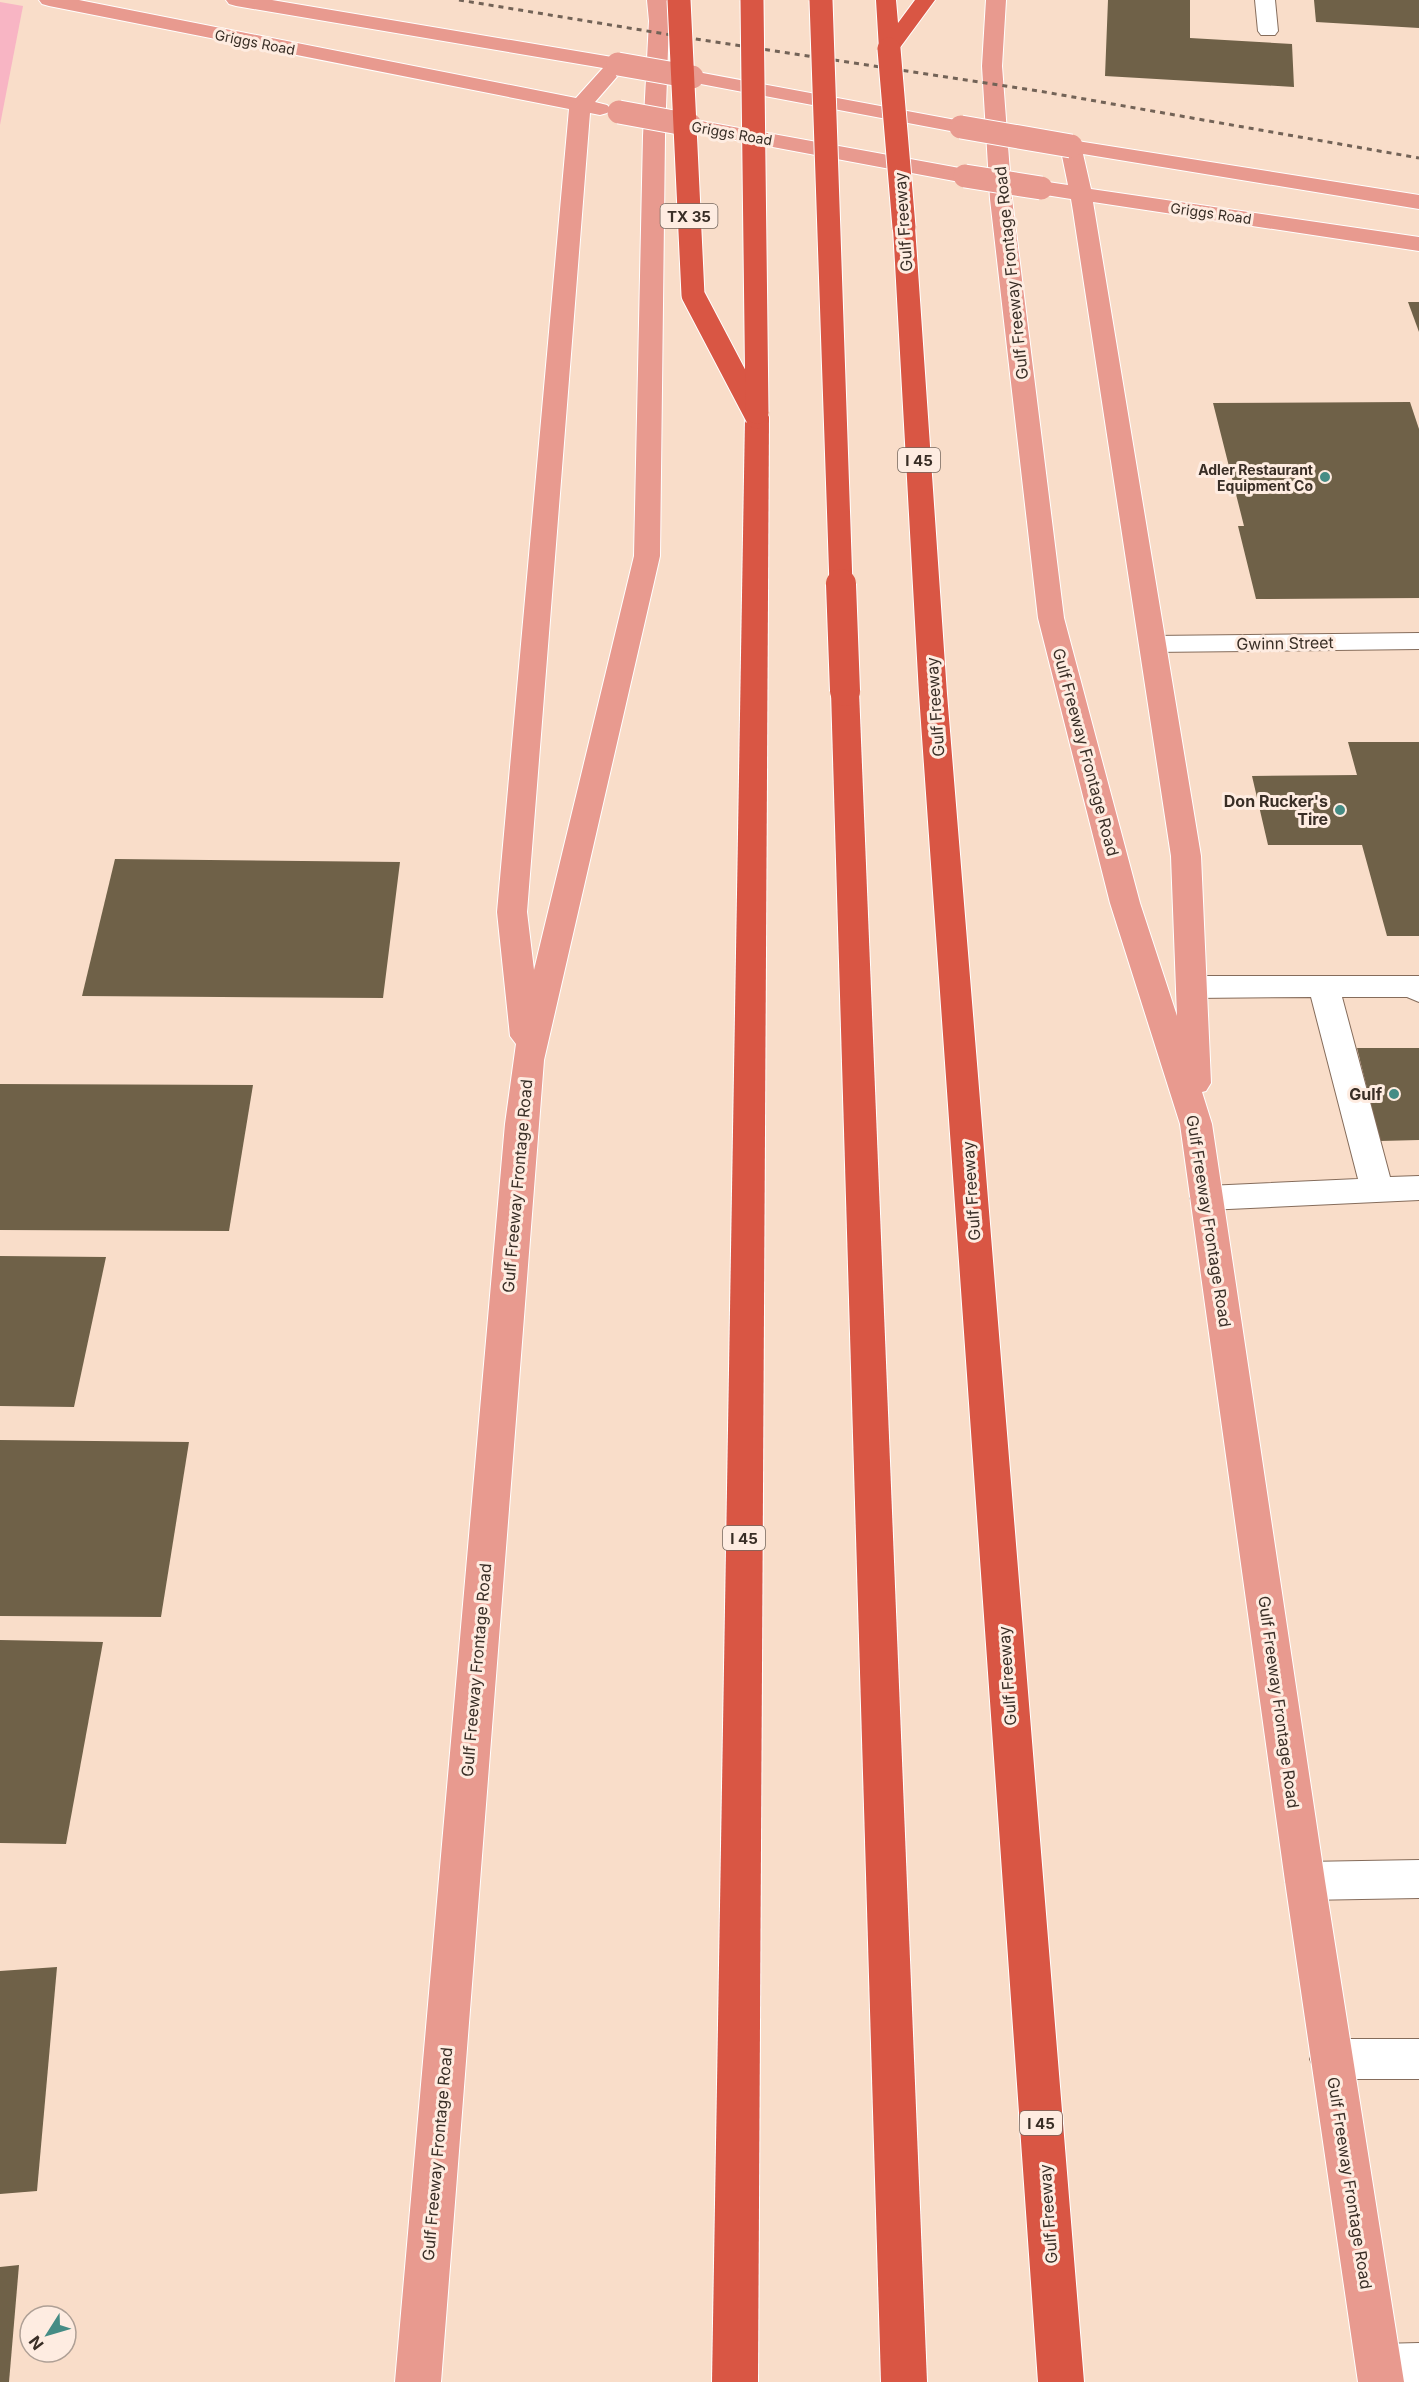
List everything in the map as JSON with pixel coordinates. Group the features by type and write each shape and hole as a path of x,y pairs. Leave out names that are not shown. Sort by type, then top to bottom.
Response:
{"highway":[{"name":"TX 35","path":"679,0 693,295 757,417"},
{"name":"I 45","path":"735,2382 752,694 757,417 752,0"},
{"path":"821,0 904,2382"},
{"name":"Gulf Freeway","path":"886,0 904,227 933,694 1061,2382"},
{"path":"889,48 925,0"}],"main road":[{"name":"Griggs Road","path":"49,0 580,106 965,176 1419,243"},
{"path":"236,0 618,64 1071,146 1419,202"},
{"name":"Gulf Freeway Frontage Road","path":"418,2382 528,1060 647,556 657,0"},
{"name":"Gulf Freeway Frontage Road","path":"996,0 992,66 1001,200 1051,618 1125,903 1196,1124 1331,2060 1393,2372"},
{"path":"528,1060 512,912 580,106 618,64"},
{"path":"1071,146 1081,194 1186,856 1196,1124"}],"street":[{"path":"1266,0 1268,31"},
{"name":"Gwinn Street","path":"1152,644 1419,641"},
{"path":"1324,986 1377,1189"},
{"path":"1192,987 1418,986 1419,990"},
{"path":"1207,1198 1419,1188"},
{"path":"1305,1881 1419,1880"},
{"path":"1331,2060 1419,2059"}],"shaded area":[{"path":"0,2 23,6 0,125"}],"building":[{"path":"1108,0 1190,0 1190,38 1292,44 1294,87 1105,76"},
{"path":"1314,0 1419,0 1419,28 1316,22"},
{"path":"1408,302 1419,302 1419,332"},
{"name":"Adler Restaurant Equipment Co","path":"1410,402 1419,429 1419,598 1256,599 1238,526 1244,526 1213,403"},
{"name":"Don Rucker's Tire","path":"1348,742 1419,742 1419,936 1387,936 1362,845 1268,845 1252,776 1357,775"},
{"path":"115,859 400,862 383,998 82,996"},
{"name":"Gulf","path":"1357,1048 1419,1048 1419,1140 1380,1141"},
{"path":"0,1084 253,1085 229,1231 0,1230"},
{"path":"0,1256 106,1257 74,1407 0,1406"},
{"path":"0,1440 189,1442 161,1617 0,1616"},
{"path":"0,1640 103,1642 66,1844 0,1843"},
{"path":"57,1967 37,2191 0,2194 0,1971"},
{"path":"19,2265 9,2382 0,2382 0,2267"}],"railway":[{"path":"459,0 702,40 1039,91 1419,158"}],"place":[{"name":"Adler Restaurant Equipment Co","path":"1325,477"},
{"name":"Don Rucker's Tire","path":"1340,810"},
{"name":"Gulf","path":"1394,1094"}]}
